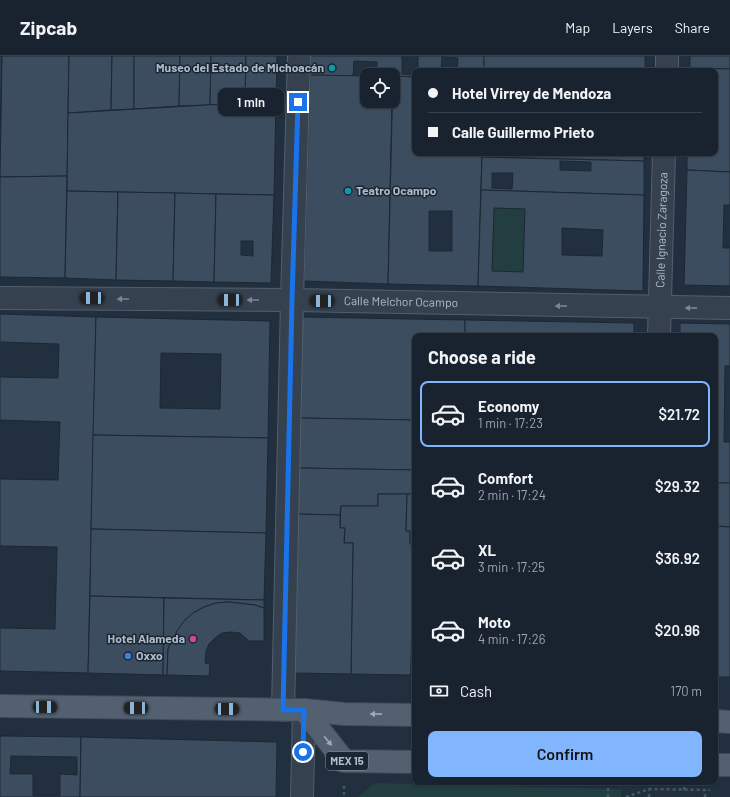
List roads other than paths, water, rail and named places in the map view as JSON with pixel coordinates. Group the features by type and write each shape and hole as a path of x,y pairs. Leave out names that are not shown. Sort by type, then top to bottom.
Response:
{"main road":[{"path":"0,706 293,710 344,714 412,715"},
{"name":"MEX 15","path":"293,710 344,761 412,762"},
{"path":"718,721 730,722"},
{"path":"718,765 730,765"}],"street":[{"path":"299,56 292,300 293,710 302,797"},
{"path":"667,56 667,68"},
{"name":"Calle Ignacio Zaragoza","path":"659,333 664,156"},
{"name":"Calle Melchor Ocampo","path":"0,298 292,300 660,308 730,308"}],"place":[{"name":"Museo del Estado de Michoacán","path":"332,68"},
{"name":"Teatro Ocampo","path":"348,191"},
{"name":"Hotel Alameda","path":"193,639"},
{"name":"Oxxo","path":"128,656"}]}
